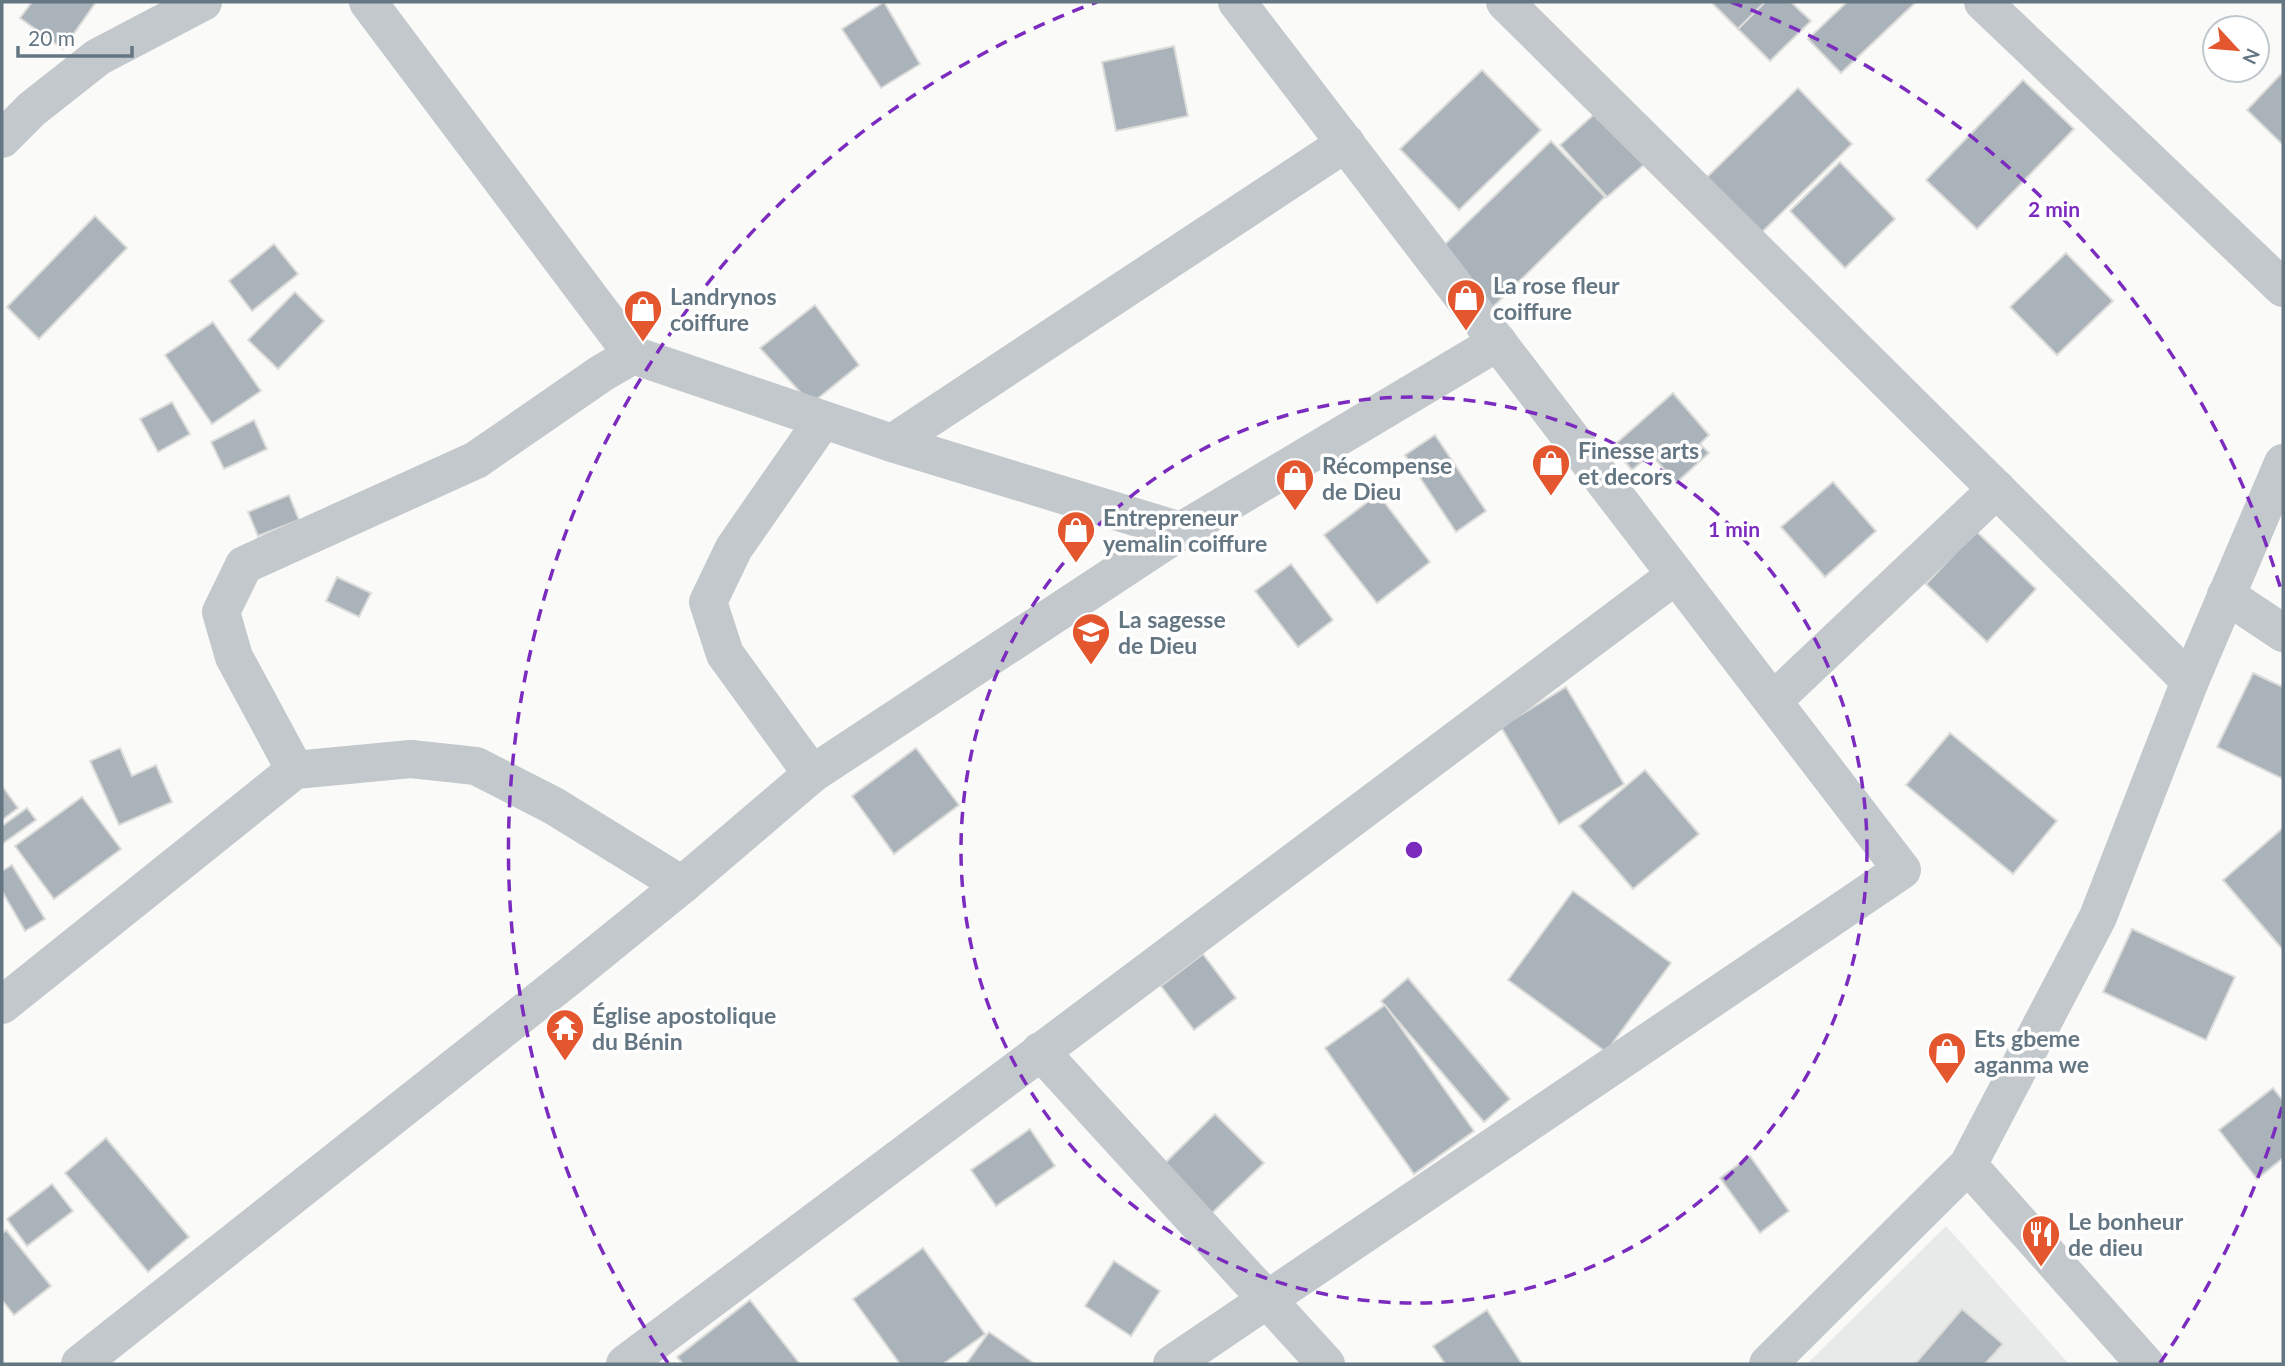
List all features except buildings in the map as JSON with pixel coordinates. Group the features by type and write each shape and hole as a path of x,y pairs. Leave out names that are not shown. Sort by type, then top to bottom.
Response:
{"street":[{"path":"2,139 32,109 98,57 203,2"},
{"path":"368,2 633,355 892,443 1181,531"},
{"path":"1172,1364 1902,870 1237,2"},
{"path":"1505,2 2190,681"},
{"path":"1983,2 2283,288"},
{"path":"892,443 1346,143"},
{"path":"80,1364 682,885 813,774 1181,531 1498,342"},
{"path":"295,770 234,657 221,612 244,565 476,460 602,373 633,355"},
{"path":"813,774 725,654 708,602 734,548 823,420"},
{"path":"1768,1364 1968,1165 2098,917 2190,681 2283,463"},
{"path":"1773,701 1997,489"},
{"path":"625,1364 1676,575"},
{"path":"2226,595 2283,633"},
{"path":"2,1005 295,770 411,759 476,766 554,806 682,885"},
{"path":"1040,1051 1326,1364"},
{"path":"1968,1165 2145,1364"}],"shaded area":[{"path":"1946,1226 2069,1364 1807,1364"}],"place":[{"name":"La rose fleur coiffure","path":"1466,332"},
{"name":"Landrynos coiffure","path":"643,343"},
{"name":"Finesse arts et decors","path":"1551,497"},
{"name":"Récompense de Dieu","path":"1295,512"},
{"name":"Entrepreneur yemalin coiffure","path":"1076,564"},
{"name":"La sagesse de Dieu","path":"1091,666"},
{"name":"Église apostolique du Bénin","path":"565,1062"},
{"name":"Ets gbeme aganma we","path":"1947,1085"},
{"name":"Le bonheur de dieu","path":"2041,1268"}]}
